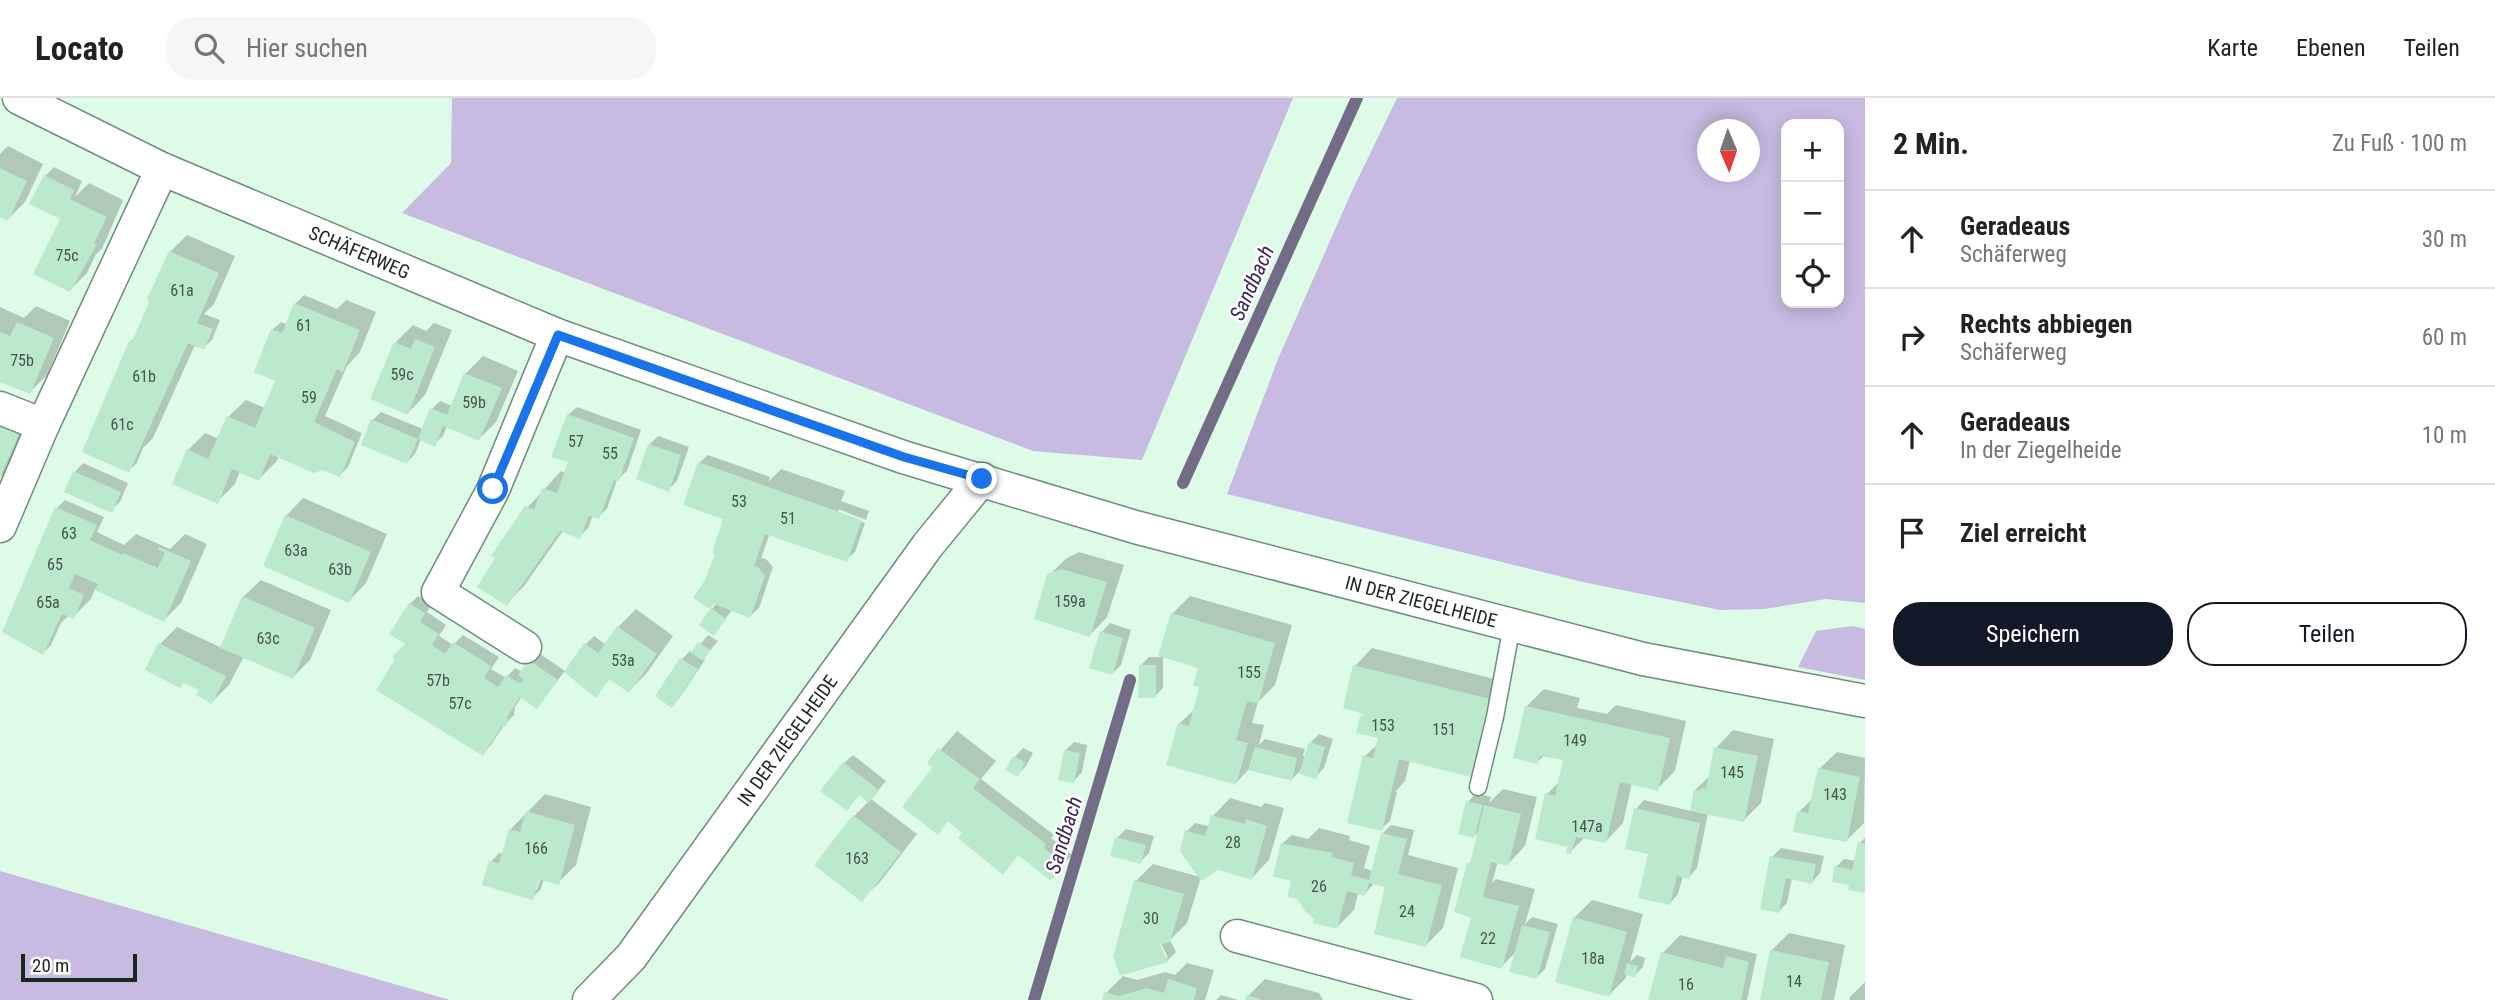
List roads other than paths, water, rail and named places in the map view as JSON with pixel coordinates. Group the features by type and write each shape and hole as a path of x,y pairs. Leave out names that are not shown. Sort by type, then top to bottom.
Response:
{"street":[{"name":"SCHÄFERWEG","path":"19,98 162,169 558,335 904,457"},
{"path":"0,526 43,425 162,169"},
{"path":"525,647 438,592 493,489 558,335"},
{"path":"0,408 43,425"},
{"name":"IN DER ZIEGELHEIDE","path":"904,457 1135,527 1643,659 1865,701"},
{"name":"IN DER ZIEGELHEIDE","path":"589,1000 631,957 929,545 982,479"},
{"path":"1237,936 1476,1000"}],"lane":[{"path":"1478,787 1495,717 1512,625"}],"waterway":[{"name":"Sandbach","path":"1183,483 1357,98"},
{"name":"Sandbach","path":"1034,1000 1130,680"}]}
